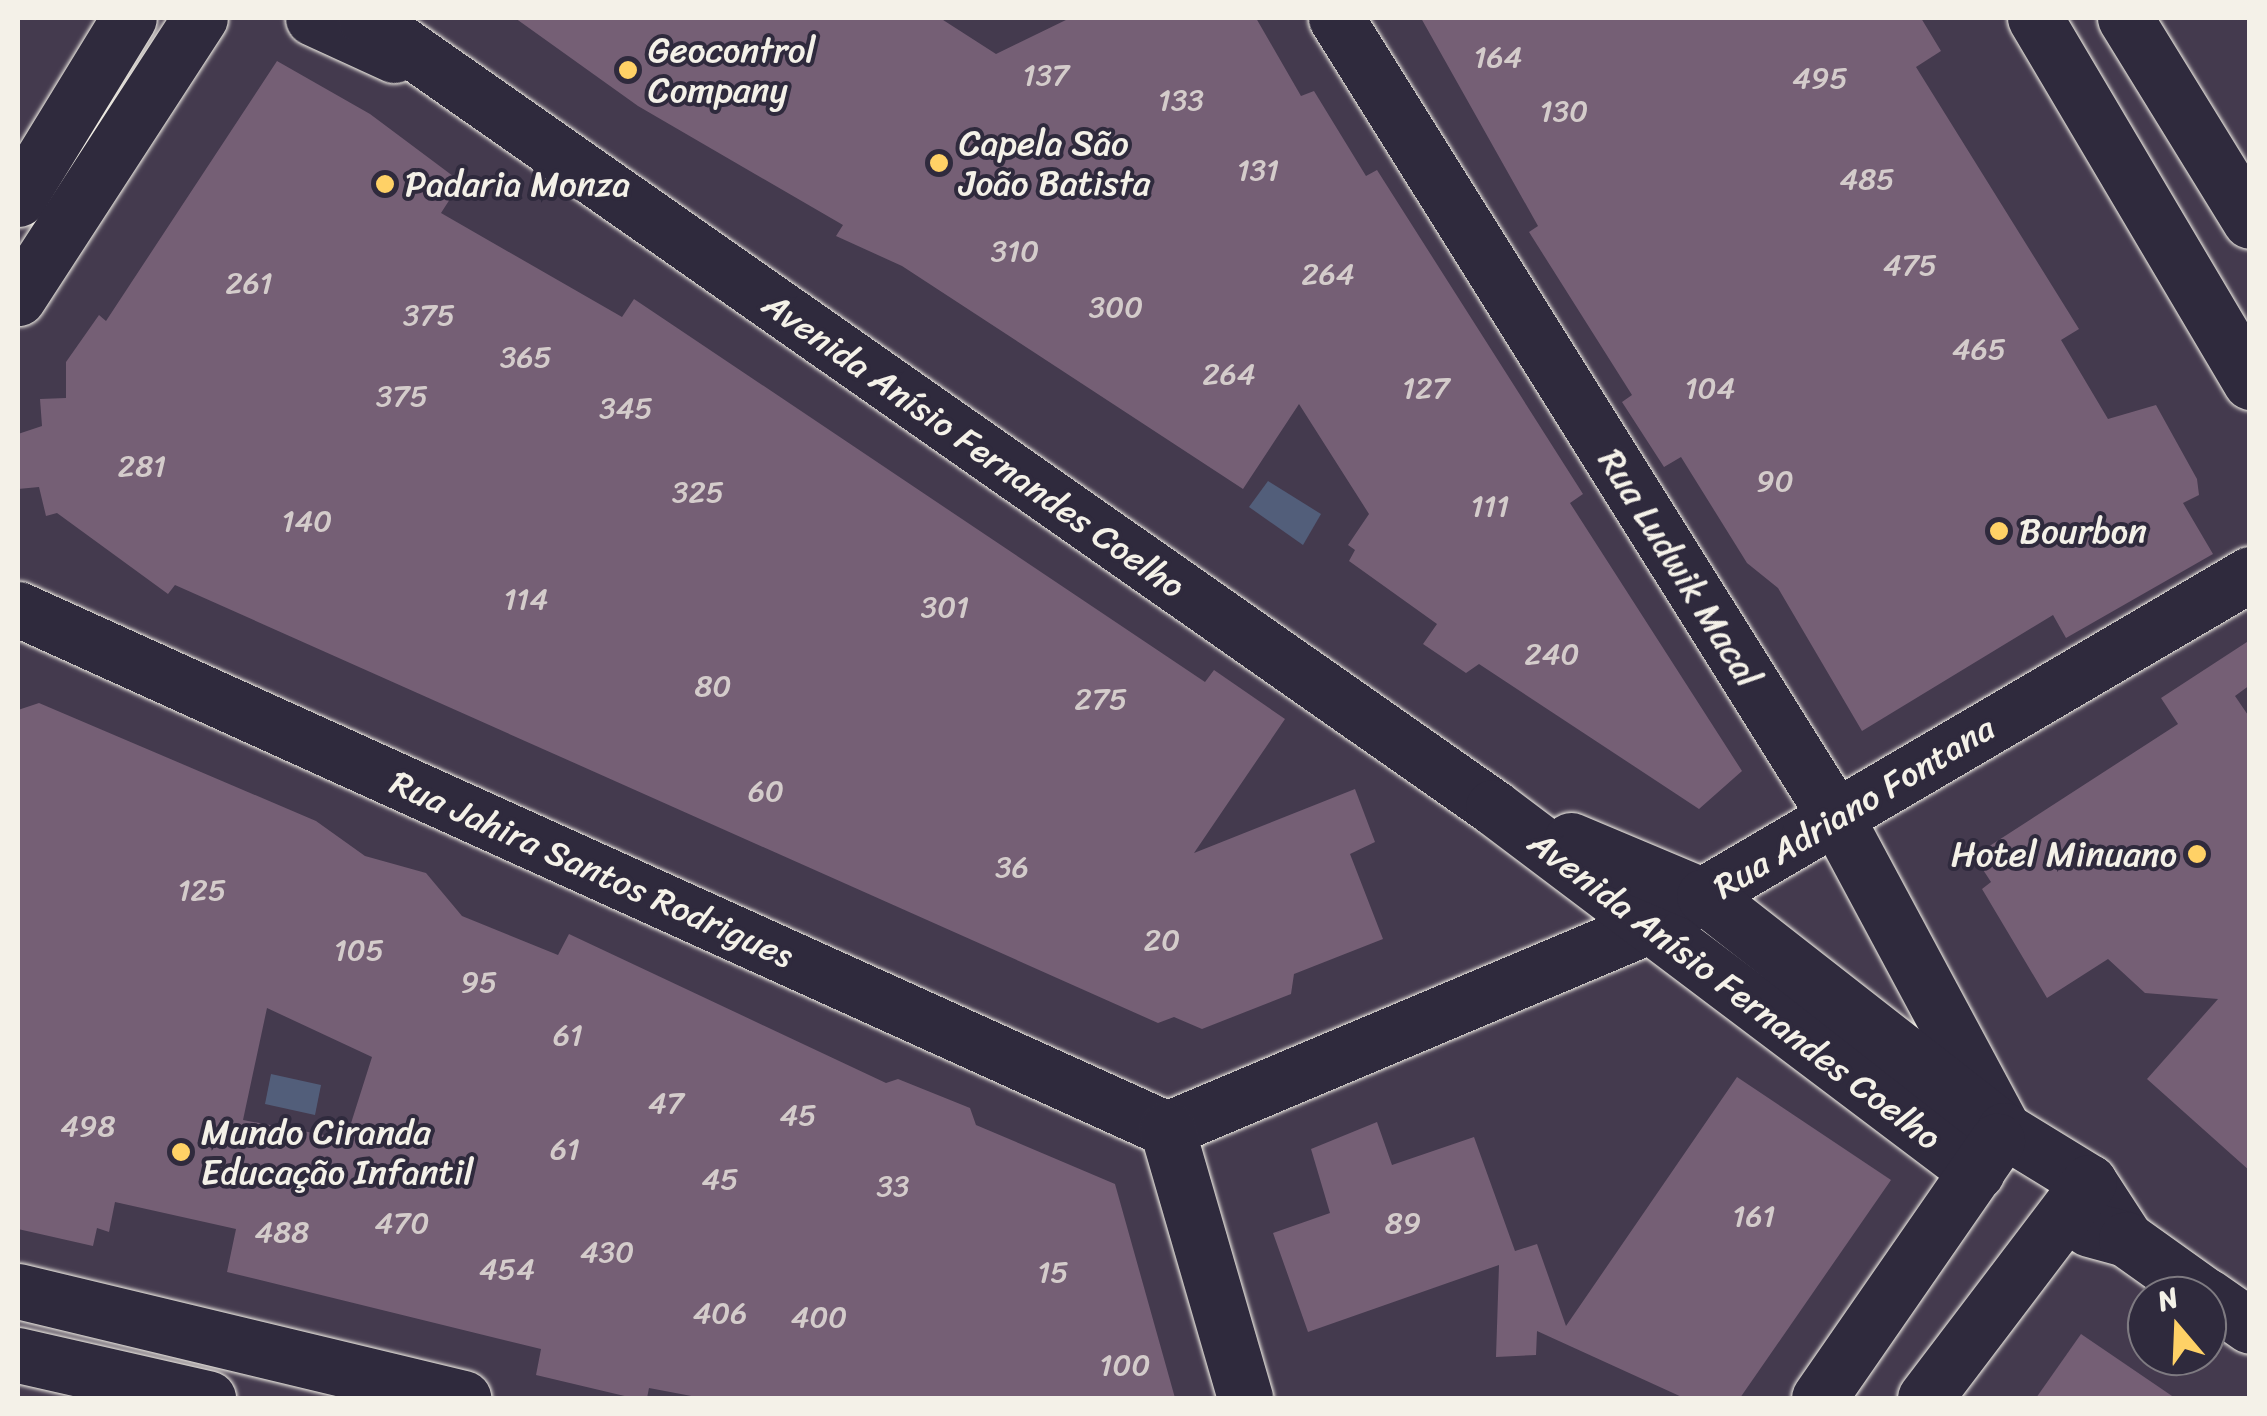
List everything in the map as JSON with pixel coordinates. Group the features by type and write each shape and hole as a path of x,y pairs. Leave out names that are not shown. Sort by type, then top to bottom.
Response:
{"street":[{"path":"18,199 129,18"},
{"path":"18,298 200,18"},
{"name":"Avenida Anísio Fernandes Coelho","path":"313,18 456,83"},
{"name":"Avenida Anísio Fernandes Coelho","path":"365,18 1493,807 1651,924 1990,1151 2074,1201 2179,1276"},
{"name":"Rua Ludwik Macal","path":"1336,18 1837,819 1990,1151"},
{"path":"2035,18 2250,382"},
{"path":"2125,18 2250,221"},
{"name":"Rua Adriano Fontana","path":"1167,1129 1651,924 1837,819 2250,574"},
{"name":"Rua Jahira Santos Rodrigues","path":"18,609 1167,1129"},
{"name":"Avenida Anísio Fernandes Coelho","path":"1493,807 1704,896 1990,1151"},
{"path":"1167,1129 1245,1398"},
{"path":"1819,1398 1990,1151"},
{"path":"1924,1398 2074,1201"},
{"path":"18,1290 404,1392 463,1398"},
{"name":"Avenida Anísio Fernandes Coelho","path":"2227,1310 2250,1326"},
{"path":"18,1354 208,1398"}],"water":[{"path":"1268,481 1321,514 1303,545 1249,507"},
{"path":"271,1074 321,1085 315,1115 265,1104"}],"building":[{"path":"515,18 940,18 996,54 1070,18 1256,18 1301,96 1314,91 1366,176 1377,170 1583,494 1570,503 1742,771 1699,809 1479,664 1466,673 1423,644 1437,624 1349,561 1355,550 1348,545 1369,514 1299,404 1243,489 902,266 836,236 843,225 638,106"},
{"path":"1421,18 1921,18 1941,51 1916,67 2079,329 2061,340 2108,419 2156,405 2197,479 2199,495 2183,503 2213,554 2066,638 2053,615 1862,731 1778,588 1747,563 1681,457 1664,467 1622,402 1632,395 1529,232 1538,226"},
{"path":"277,61 370,114 461,182 441,213 622,317 634,299 1205,682 1214,670 1285,719 1194,853 1355,789 1375,842 1350,854 1383,939 1294,974 1291,994 1202,1029 1174,1017 1158,1023 175,585 168,594 57,513 46,516 39,487 18,489 18,434 42,426 40,399 66,398 66,362 99,315 106,321"},
{"path":"2250,640 2250,685 2235,696 2250,718 2250,1171 2147,1079 2218,999 2145,993 2108,959 2047,998 1982,889 1991,882 1974,856 2178,724 2161,698"},
{"path":"39,703 316,821 365,856 426,873 462,916 558,955 569,934 886,1083 898,1079 970,1108 976,1125 1115,1184 1175,1398 702,1398 649,1388 647,1398 633,1398 536,1375 541,1349 227,1272 236,1229 115,1202 109,1232 97,1228 93,1246 18,1229 18,710","holes":["267,1008 372,1057 346,1139 243,1120"]},
{"path":"1737,1077 1891,1180 1740,1398 1684,1398 1537,1331 1536,1355 1496,1357 1499,1265 1308,1332 1273,1233 1330,1213 1311,1149 1377,1122 1392,1165 1474,1137 1515,1251 1537,1244 1566,1326"},
{"path":"2081,1334 2127,1365 2127,1376 2143,1376 2175,1398 2036,1398"}],"place":[{"name":"Geocontrol Company","path":"628,70"},
{"name":"Capela São João Batista","path":"939,163"},
{"name":"Padaria Monza","path":"385,184"},
{"name":"Bourbon","path":"1999,531"},
{"name":"Hotel Minuano","path":"2197,854"},
{"name":"Mundo Ciranda Educação Infantil","path":"181,1152"}]}
